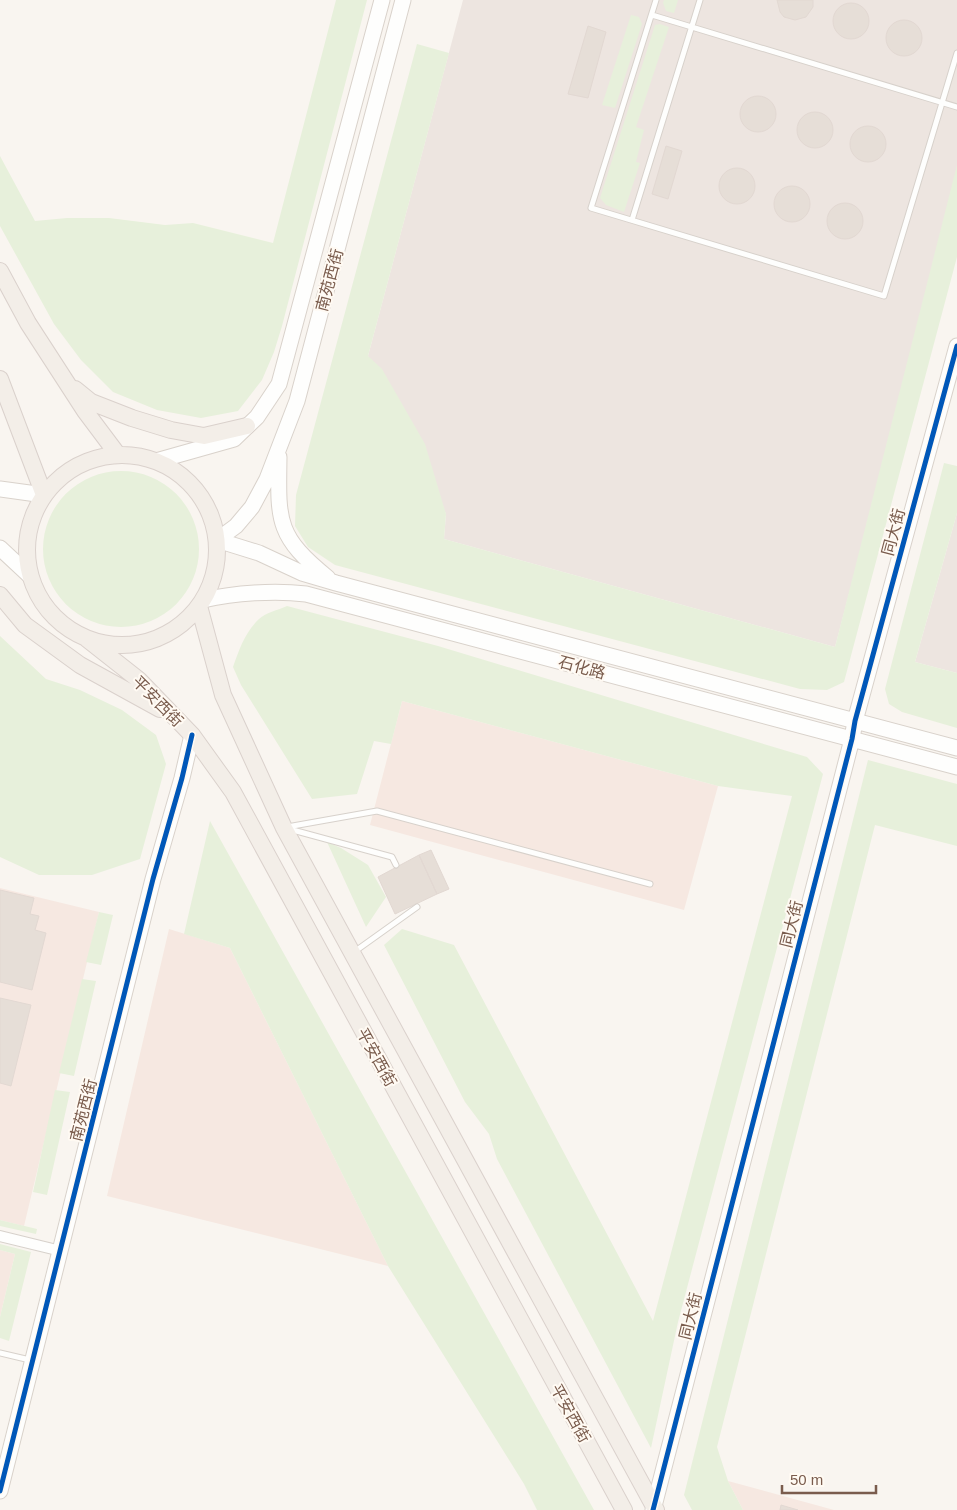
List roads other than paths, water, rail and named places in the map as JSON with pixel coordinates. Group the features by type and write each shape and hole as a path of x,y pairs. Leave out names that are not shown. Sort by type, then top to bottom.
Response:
{"main road":[{"name":"南苑西街","path":"156,461 234,438 257,417 279,384 382,0"},
{"name":"南苑西街","path":"217,540 236,526 252,507 267,479 296,401 403,0"},
{"path":"0,270 28,323 65,381 118,455"},
{"name":"同大街","path":"654,1508 852,739 855,721 957,346"},
{"path":"0,379 44,495"},
{"path":"65,381 91,402 132,418 171,430 204,436 247,426"},
{"path":"280,445 278,499 281,524 290,541 306,560 336,583"},
{"path":"118,455 137,456 156,461 177,472 195,489 208,509 214,524 217,540 216,564 201,603 177,628 149,642 117,646 87,639 62,624 42,602 30,576 27,548 32,520 44,495 64,474 90,461 118,455"},
{"path":"0,489 44,495"},
{"name":"石化路","path":"217,540 258,553 302,574 957,748"},
{"path":"0,548 30,576"},
{"name":"石化路","path":"201,603 217,597 286,591 306,594 957,767"},
{"path":"0,595 26,625 80,665 174,716"},
{"name":"平安西街","path":"201,603 223,695 284,828 654,1508"},
{"name":"平安西街","path":"87,639 139,680 174,716 192,735 233,792 624,1510"},
{"name":"南苑西街","path":"0,1491 153,880 182,778 192,735"}],"street":[{"path":"0,1236 61,1250"}],"lane":[{"path":"656,0 591,208 884,296 957,53"},
{"path":"632,220 700,0"},
{"path":"652,15 957,108"},
{"path":"284,828 377,811 650,884"},
{"path":"284,828 392,857 396,865"},
{"path":"351,954 416,907"},
{"path":"0,1353 33,1361"}]}
